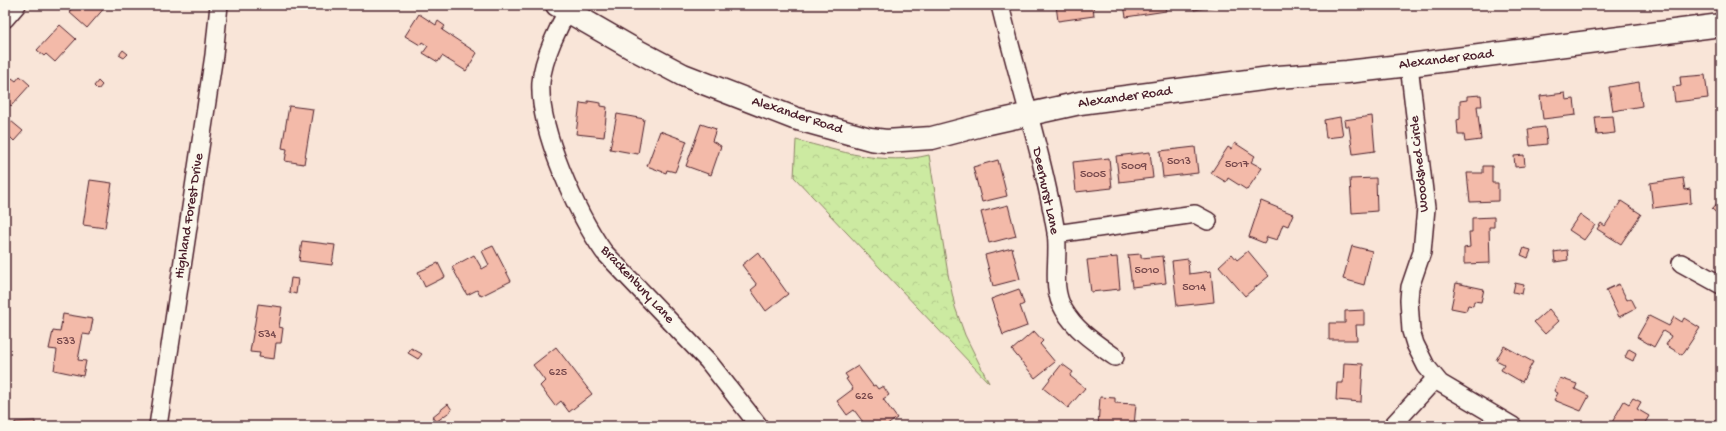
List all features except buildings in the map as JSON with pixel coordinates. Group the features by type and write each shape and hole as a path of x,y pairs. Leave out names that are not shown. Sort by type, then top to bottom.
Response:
{"street":[{"path":"5,19 17,5"},
{"name":"Highland Forest Drive","path":"158,426 213,63 220,5"},
{"name":"Deerhurst Lane","path":"1000,5 1028,114 1056,234 1056,285 1064,310 1084,334 1115,357"},
{"name":"Alexander Road","path":"565,7 683,75 794,118 870,139 902,141 932,138 1028,114 1080,104 1278,77 1347,72 1409,65 1721,25"},
{"name":"Brackenbury Lane","path":"565,7 545,62 541,81 541,98 547,127 555,152 580,213 604,252 708,361 759,426"},
{"name":"Woodshed Circle","path":"1409,65 1426,208 1422,252 1410,287 1409,322 1415,344 1426,366 1436,378 1449,389 1513,426"},
{"path":"1056,234 1194,214 1208,221"},
{"path":"1681,263 1721,285"},
{"path":"1392,426 1436,378"}],"green space":[{"path":"796,140 862,156 879,158 896,159 929,155 948,274 955,307 965,335 989,383 794,177"}]}
